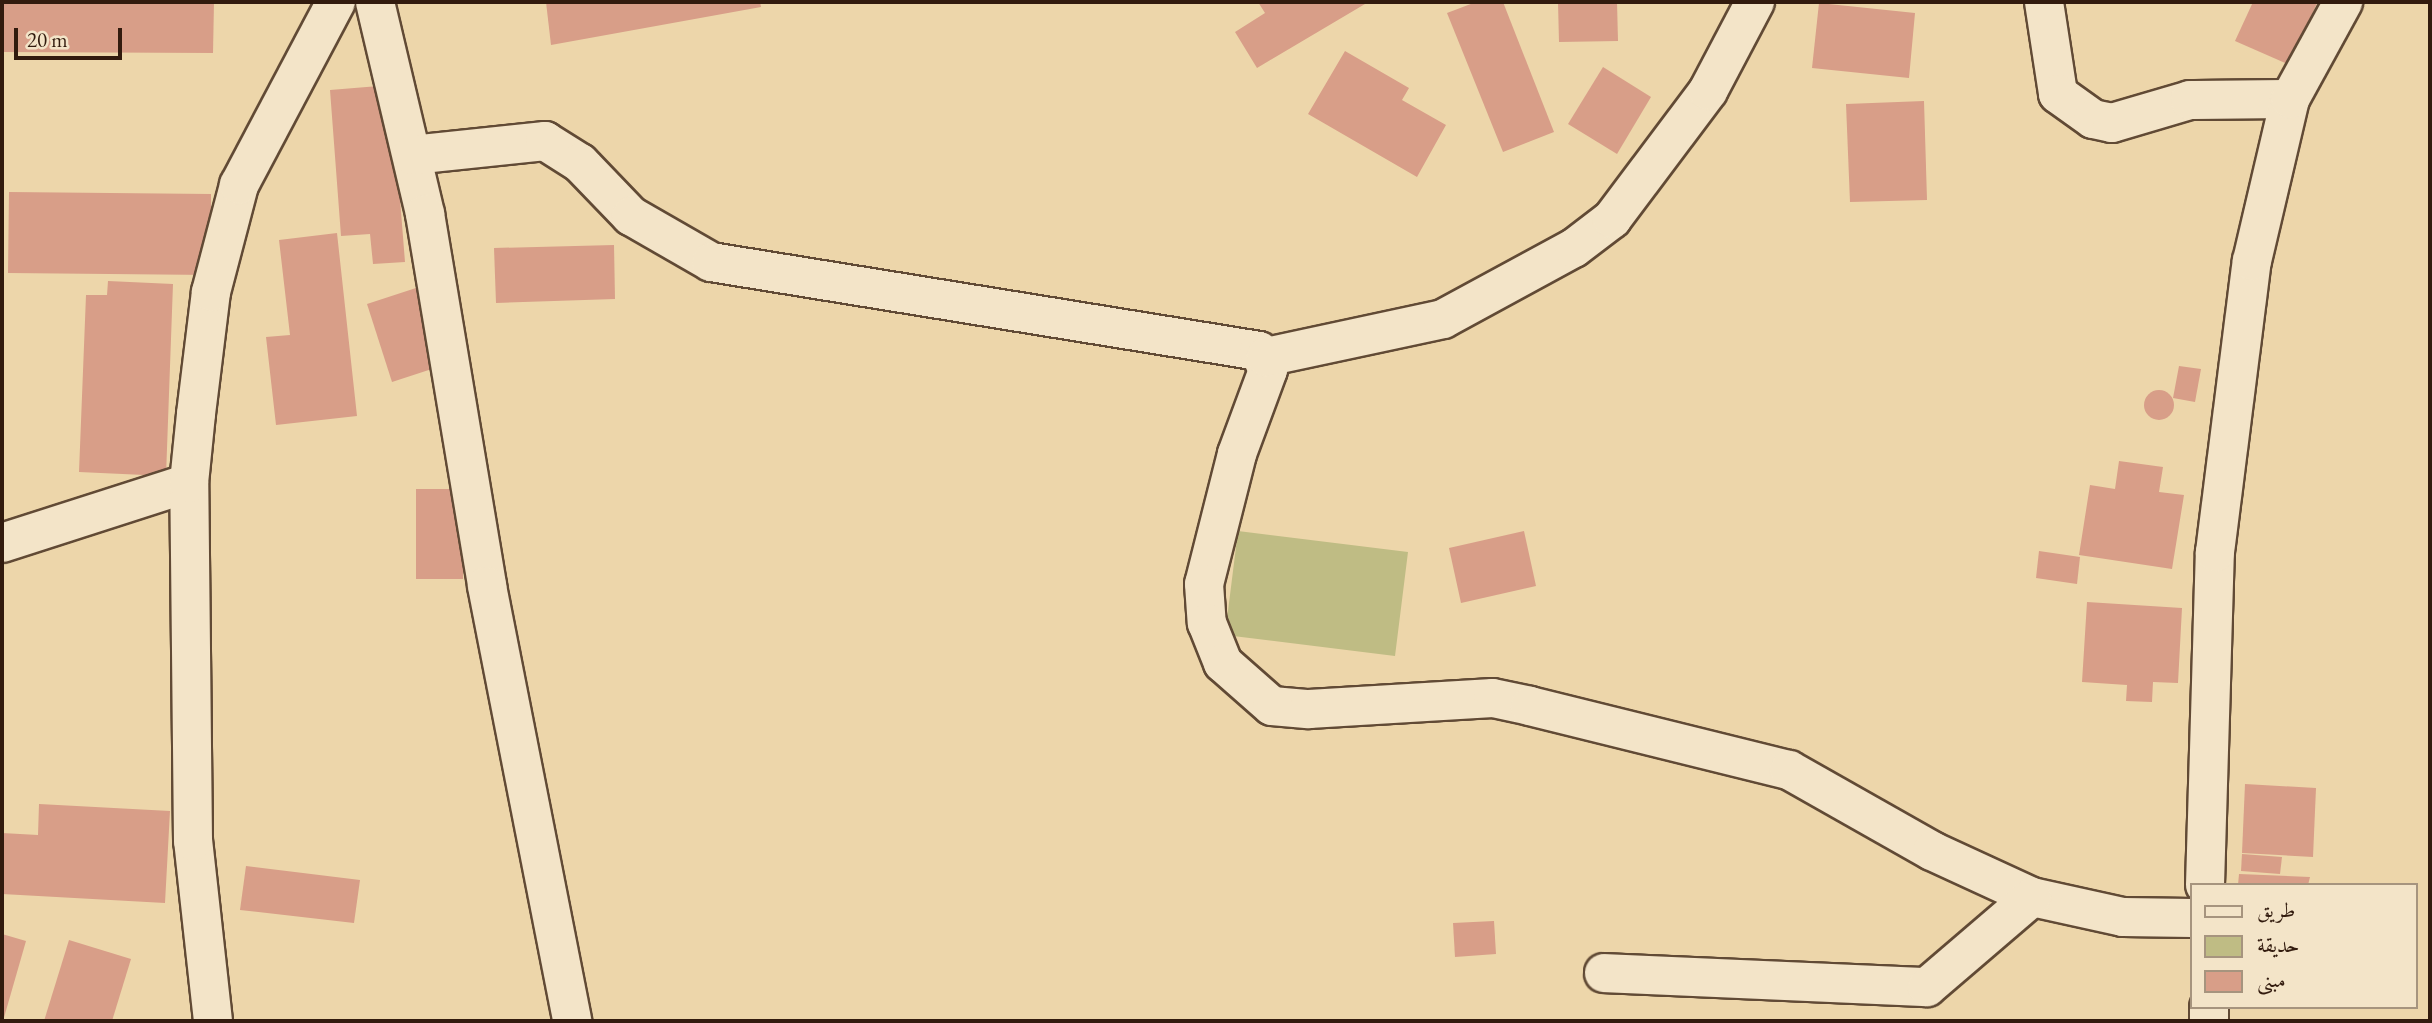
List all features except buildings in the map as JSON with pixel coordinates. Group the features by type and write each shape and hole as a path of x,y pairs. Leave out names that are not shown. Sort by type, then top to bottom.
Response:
{"street":[{"path":"213,1021 193,841 189,483 211,292 239,185 336,2"},
{"path":"375,2 412,155 572,1021"},
{"path":"412,155 545,141 580,163 631,216 711,262 1249,347 1266,357 1443,319 1574,248 1612,219 1708,91 1755,2"},
{"path":"2044,2 2058,94 2093,119 2112,123 2190,100 2290,99"},
{"path":"2205,883 2215,552 2252,261 2290,99 2343,2"},
{"path":"1266,357 1268,370 1237,454 1204,584 1207,623 1223,663 1253,695 1300,709 1493,698 1789,770 1931,851 2032,897 2123,916 2190,918"},
{"path":"2,543 189,483"},
{"path":"1604,973 1927,987 2032,897"}],"green space":[{"path":"1238,531 1408,552 1395,656 1225,635"}]}
